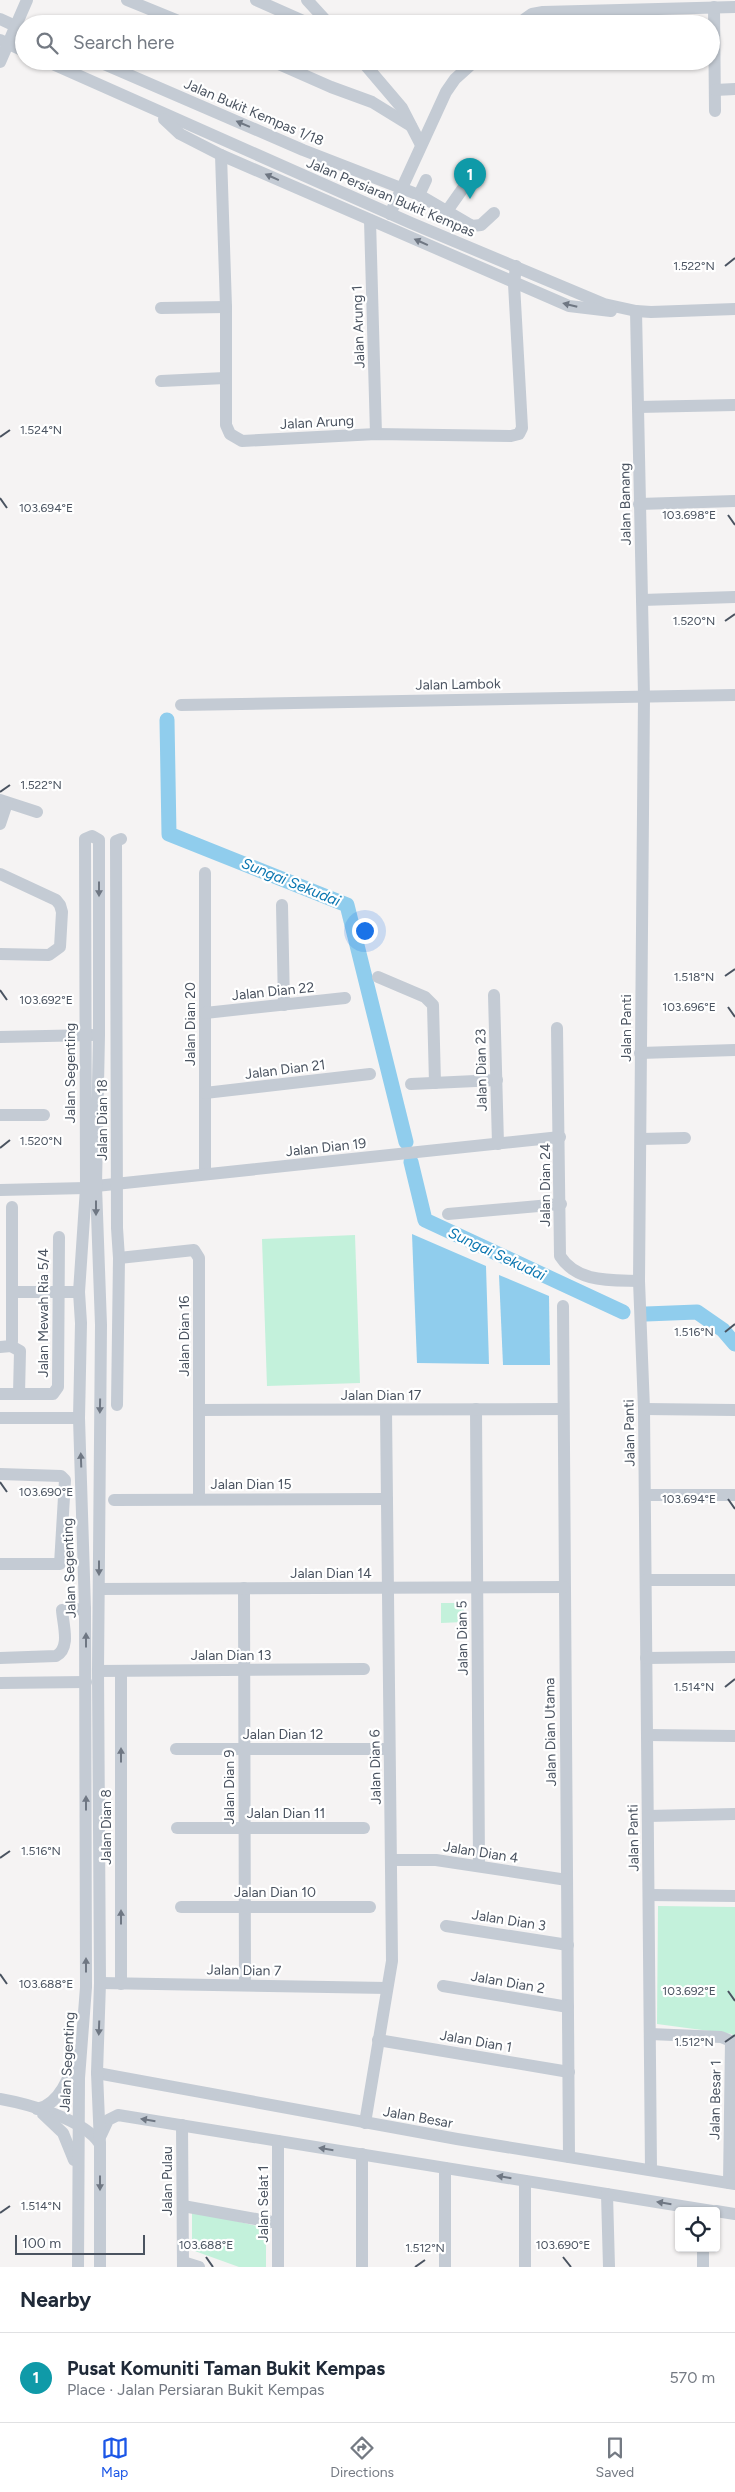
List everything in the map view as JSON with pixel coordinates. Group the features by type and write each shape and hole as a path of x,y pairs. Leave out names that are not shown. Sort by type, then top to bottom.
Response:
{"street":[{"path":"23,15 27,0"},
{"path":"128,0 164,15"},
{"path":"256,0 292,15 308,0 321,15"},
{"path":"531,15 575,6 735,7"},
{"path":"714,7 714,15"},
{"path":"0,19 15,26"},
{"path":"0,62 4,42 15,32"},
{"name":"Jalan Persiaran Bukit Kempas","path":"66,70 390,214 597,301 636,311 735,309"},
{"name":"Jalan Bukit Kempas 1/18","path":"118,70 303,150 402,187 472,226 481,225 494,213"},
{"path":"292,70 331,88 372,102 410,126"},
{"path":"370,70 402,108 420,143"},
{"path":"390,214 420,143 446,92 455,79 465,70"},
{"path":"715,70 715,111"},
{"path":"372,102 384,86"},
{"path":"715,90 735,90"},
{"path":"157,112 180,134 221,155 514,284 569,306 636,311"},
{"name":"Jalan Arung","path":"221,155 226,307 226,425 230,434 242,441 376,434 511,436 519,434 522,428 514,284 516,266"},
{"path":"419,195 426,180"},
{"path":"447,211 466,184"},
{"name":"Jalan Arung 1","path":"370,220 376,434"},
{"path":"162,308 226,307"},
{"name":"Jalan Banang","path":"636,311 644,696"},
{"path":"161,381 225,378"},
{"path":"638,407 735,405"},
{"path":"639,504 735,501"},
{"path":"642,600 735,597"},
{"name":"Jalan Lambok","path":"181,705 735,695"},
{"name":"Jalan Panti","path":"644,696 639,1281 644,1409 651,2170"},
{"path":"0,824 4,801 37,812"},
{"name":"Jalan Segenting","path":"78,2267 78,2125 86,1987 86,1609 79,1418 82,1323 78,1292 91,1187 99,1035 99,840 92,836 85,839 85,1036 91,1187 100,1318 98,1671 100,1983 97,2073 100,2140 100,2267"},
{"name":"Jalan Dian 18","path":"117,1405 119,1258 116,841 121,839"},
{"name":"Jalan Dian 20","path":"204,873 204,1174"},
{"path":"0,874 56,900 62,912 60,947 55,953 49,955 0,954"},
{"path":"282,905 284,1005"},
{"path":"378,977 425,997 433,1005 435,1083"},
{"name":"Jalan Dian 23","path":"494,995 498,1144"},
{"name":"Jalan Dian 22","path":"205,1013 345,998"},
{"name":"Jalan Dian 24","path":"557,1028 561,1204 560,1256 565,1263 594,1280 639,1281"},
{"path":"0,1037 99,1035"},
{"path":"640,1053 735,1050"},
{"name":"Jalan Dian 21","path":"205,1093 370,1074"},
{"path":"410,1084 496,1080"},
{"path":"0,1115 44,1115"},
{"name":"Jalan Dian 19","path":"0,1190 91,1187 560,1138"},
{"path":"641,1139 686,1138"},
{"path":"448,1214 561,1204"},
{"path":"12,1207 13,1292 6,1347 20,1351 19,1394"},
{"name":"Jalan Mewah Ria 5/4","path":"0,1394 53,1394 57,1391 59,1237"},
{"name":"Jalan Dian 16","path":"119,1258 194,1250 198,1254 199,1499"},
{"path":"13,1292 78,1292"},
{"name":"Jalan Dian Utama","path":"563,1306 569,2157"},
{"path":"82,1323 90,1331 96,1329 100,1318"},
{"path":"80,1375 82,1368 91,1363 95,1364 100,1376"},
{"name":"Jalan Dian 5","path":"476,1409 479,1866"},
{"name":"Jalan Dian 17","path":"199,1410 563,1409"},
{"path":"644,1409 735,1410"},
{"name":"Jalan Dian 6","path":"365,2123 392,1961 386,1410"},
{"path":"0,1418 79,1418"},
{"path":"0,1474 62,1476 65,1480 60,1564 0,1564"},
{"path":"645,1495 735,1495"},
{"name":"Jalan Dian 15","path":"114,1500 387,1499"},
{"path":"646,1580 735,1580"},
{"name":"Jalan Dian 14","path":"99,1589 564,1587"},
{"name":"Jalan Dian 9","path":"244,1588 245,1986"},
{"path":"0,1658 56,1656 62,1653 66,1648 62,1610 86,1609"},
{"path":"646,1658 735,1657"},
{"name":"Jalan Dian 13","path":"98,1671 364,1669"},
{"name":"Jalan Dian 8","path":"121,1671 121,1984"},
{"path":"0,1683 86,1682"},
{"path":"647,1735 735,1736"},
{"name":"Jalan Dian 12","path":"176,1749 389,1749"},
{"path":"648,1816 735,1814"},
{"name":"Jalan Dian 11","path":"177,1828 364,1828"},
{"name":"Jalan Dian 4","path":"391,1860 436,1860 567,1880"},
{"path":"648,1895 735,1896"},
{"name":"Jalan Dian 10","path":"181,1908 370,1907"},
{"name":"Jalan Dian 3","path":"446,1926 568,1945"},
{"path":"37,2109 45,2107 54,2101 61,2090 74,2061 80,2028 90,1996 100,1983"},
{"name":"Jalan Dian 7","path":"100,1983 387,1988"},
{"name":"Jalan Dian 2","path":"443,1986 568,2007"},
{"name":"Jalan Besar 1","path":"650,2034 721,2037 731,2041 733,2106 732,2183"},
{"name":"Jalan Dian 1","path":"378,2040 569,2072"},
{"name":"Jalan Besar","path":"97,2073 365,2123 732,2183"},
{"path":"0,2099 37,2109 78,2125 90,2131 100,2140 108,2120 118,2115 687,2207"},
{"path":"78,2125 93,2119 98,2104"},
{"path":"37,2109 68,2140 78,2172"},
{"name":"Jalan Pulau","path":"182,2125 183,2264"},
{"name":"Jalan Selat 1","path":"278,2141 278,2267"},
{"path":"362,2154 362,2267"},
{"path":"445,2168 445,2267"},
{"path":"524,2180 525,2267"},
{"path":"607,2194 609,2267"},
{"path":"183,2206 278,2222"},
{"path":"720,2212 735,2214"},
{"path":"96,2267 100,2222"},
{"path":"703,2252 704,2267"},
{"path":"183,2264 199,2267"}],"green space":[{"path":"355,1235 360,1383 267,1386 262,1239"},
{"path":"441,1603 464,1603 464,1622 441,1623"},
{"path":"658,1906 735,1907 735,2049 732,2034 657,2024"},
{"path":"192,2211 266,2228 266,2267 239,2267 192,2250"}],"water":[{"path":"412,1234 486,1266 489,1364 417,1363"},
{"path":"499,1275 549,1296 550,1365 503,1365"}],"waterway":[{"name":"Sungai Sekudai","path":"167,720 169,834 347,905 406,1142"},
{"name":"Sungai Sekudai","path":"411,1162 425,1220 623,1312"},
{"name":"Sungai Sekudai","path":"646,1314 697,1312 723,1330 735,1344"}],"place":[{"name":"Pusat Komuniti Taman Bukit Kempas","path":"470,199"}]}
